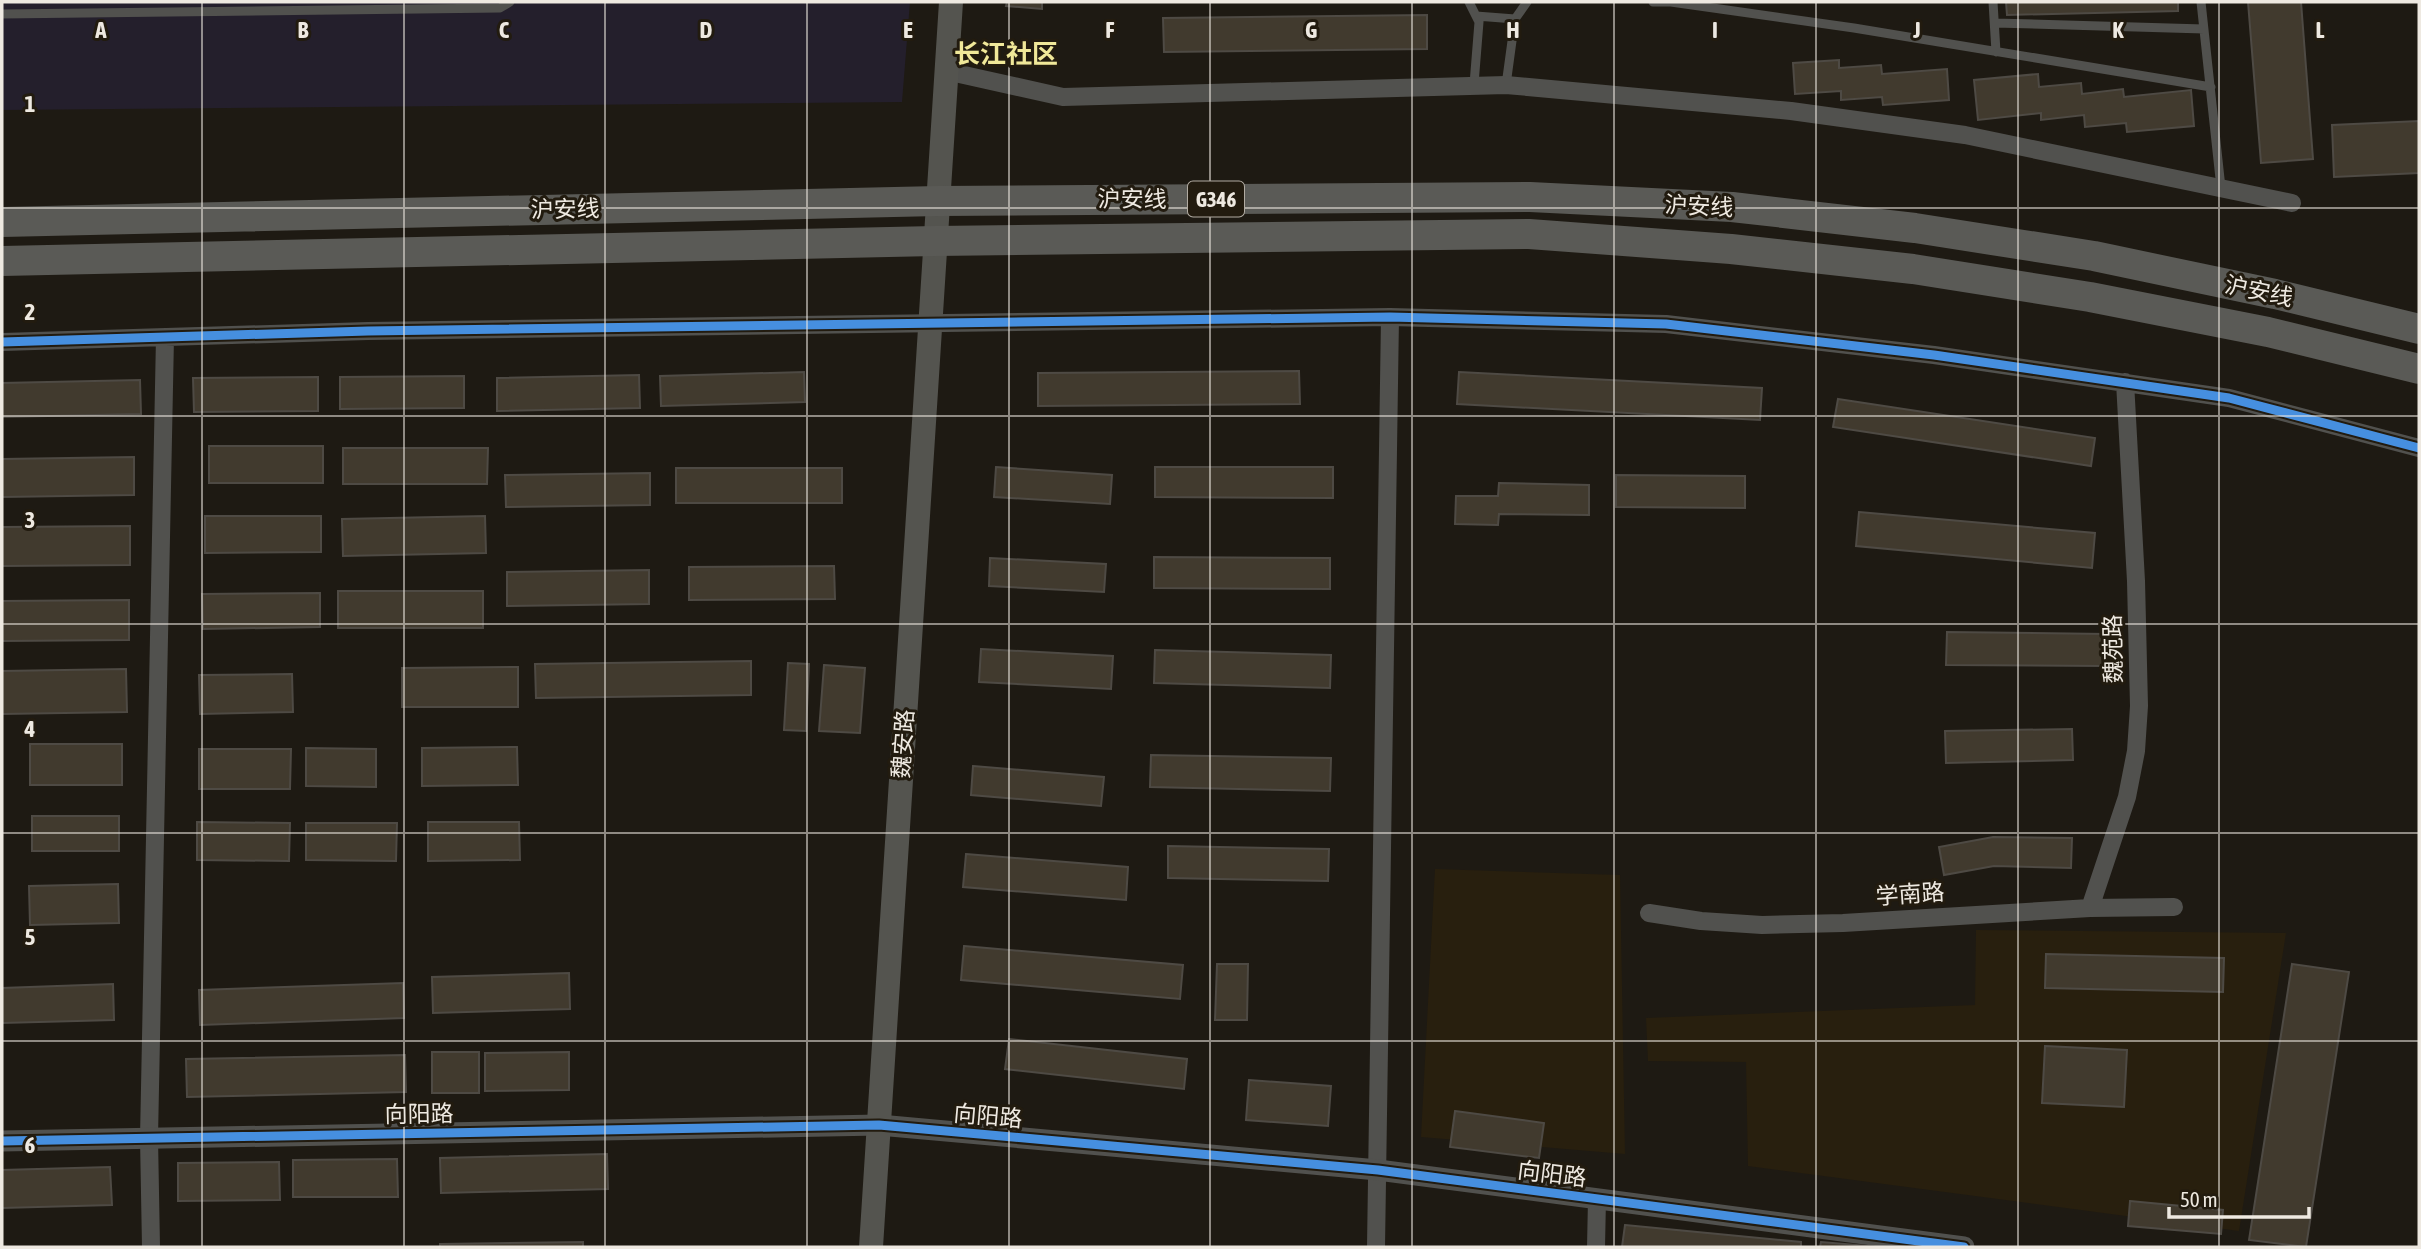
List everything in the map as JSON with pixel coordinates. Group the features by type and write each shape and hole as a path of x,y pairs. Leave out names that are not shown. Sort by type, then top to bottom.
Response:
{"highway":[{"name":"沪安线","path":"2,222 938,201 1530,197 1732,207 1915,228 2094,256 2275,293 2419,329"},
{"name":"沪安线","path":"2,261 935,241 1530,234 1731,249 1913,269 2090,297 2268,332 2419,369"}],"main road":[{"name":"魏安路","path":"871,1247 951,2"}],"street":[{"path":"946,71 1063,97 1474,84 1791,111 1965,135 2292,203"},
{"path":"1376,1247 1390,317"},
{"path":"2,342 368,331 1390,317 1666,324 1934,355 2229,397 2419,448"},
{"path":"151,1247 149,1138 165,337"},
{"name":"魏苑路","path":"2090,908 2127,797 2136,751 2139,706 2136,581 2125,382"},
{"name":"学南路","path":"1649,913 1702,921 1762,925 1843,923 2090,908 2174,907"},
{"name":"向阳路","path":"2,1141 879,1125 1378,1170 1964,1247"},
{"path":"1596,1247 1597,1199"}],"lane":[{"path":"2,13 206,7 500,8 510,2"},
{"path":"1469,2 1479,22 1474,84"},
{"path":"1506,85 1514,19 1527,2"},
{"path":"1653,2 1828,24 2211,87"},
{"path":"1993,2 1996,52"},
{"path":"2202,2 2221,188"},
{"path":"1476,16 1514,19"},
{"path":"1995,23 2204,29"}],"shaded area":[{"path":"2,2 910,2 902,102 2,110"},
{"path":"1435,869 1620,875 1625,1154 1421,1137"},
{"path":"1976,930 2286,933 2239,1231 1748,1166 1746,1062 1648,1061 1646,1018 1975,1005"}],"building":[{"path":"1007,2 1042,2 1042,9 1006,6"},
{"path":"2006,2 2178,2 2178,11 2007,15"},
{"path":"2248,2 2301,2 2313,159 2261,163"},
{"path":"1427,15 1427,49 1164,52 1163,18"},
{"path":"1839,60 1839,68 1881,65 1882,74 1947,69 1949,100 1883,105 1882,97 1841,100 1841,91 1795,94 1793,63"},
{"path":"2038,74 2039,87 2081,83 2082,94 2123,89 2124,97 2191,90 2194,126 2127,132 2126,123 2085,127 2084,115 2041,120 2041,113 1978,120 1974,80"},
{"path":"2419,121 2419,173 2334,177 2332,125"},
{"path":"1299,371 1300,404 1038,406 1038,373"},
{"path":"804,372 805,402 661,406 660,376"},
{"path":"1459,372 1762,388 1760,420 1457,404"},
{"path":"639,375 640,408 497,411 497,378"},
{"path":"464,376 464,408 340,409 340,377"},
{"path":"318,377 318,411 194,412 193,378"},
{"path":"140,380 141,414 2,417 2,383"},
{"path":"1838,399 2095,438 2091,466 1833,427"},
{"path":"209,446 323,446 323,483 209,483"},
{"path":"343,448 488,448 487,484 343,484"},
{"path":"134,457 134,495 2,497 2,459"},
{"path":"996,467 1112,475 1110,504 994,497"},
{"path":"1155,467 1333,467 1333,498 1155,497"},
{"path":"676,468 842,468 842,503 676,503"},
{"path":"650,473 650,505 506,507 505,475"},
{"path":"1616,475 1745,476 1745,508 1616,507"},
{"path":"1499,483 1589,485 1589,515 1499,514 1498,525 1455,524 1456,496 1498,496"},
{"path":"1859,512 2095,533 2092,568 1856,546"},
{"path":"205,516 321,516 321,552 205,553"},
{"path":"485,516 486,553 343,556 342,519"},
{"path":"130,526 130,565 2,566 2,527"},
{"path":"1154,557 1330,558 1330,589 1154,588"},
{"path":"990,558 1106,564 1104,592 989,586"},
{"path":"834,566 835,599 689,600 689,567"},
{"path":"649,570 649,604 507,606 507,572"},
{"path":"338,591 483,591 483,628 338,628"},
{"path":"320,593 320,627 203,629 202,594"},
{"path":"129,600 129,640 2,641 2,601"},
{"path":"1947,632 2106,634 2106,666 1946,665"},
{"path":"981,649 1113,656 1111,689 979,682"},
{"path":"1155,650 1331,655 1330,688 1154,683"},
{"path":"751,661 751,695 536,698 535,664"},
{"path":"788,663 809,664 806,731 784,730"},
{"path":"824,665 865,668 860,733 819,731"},
{"path":"518,667 518,707 402,707 402,668"},
{"path":"126,669 127,712 2,714 2,671"},
{"path":"292,674 293,712 200,714 199,675"},
{"path":"2072,729 2073,760 1946,763 1945,731"},
{"path":"30,744 122,744 122,785 30,785"},
{"path":"517,747 518,785 422,786 422,748"},
{"path":"306,748 376,749 376,787 306,786"},
{"path":"199,749 291,749 290,789 199,789"},
{"path":"1151,755 1331,758 1330,791 1150,787"},
{"path":"973,766 1104,777 1101,806 971,795"},
{"path":"32,816 119,816 119,851 32,851"},
{"path":"197,822 290,823 289,861 197,860"},
{"path":"428,822 519,822 520,860 428,861"},
{"path":"306,823 397,823 396,861 306,860"},
{"path":"1993,837 2072,838 2071,868 1994,866 1944,875 1939,847"},
{"path":"1168,846 1329,849 1328,881 1168,878"},
{"path":"966,854 1128,867 1126,900 963,887"},
{"path":"118,884 119,923 30,925 29,886"},
{"path":"964,946 1183,965 1180,999 961,980"},
{"path":"2046,954 2224,958 2223,992 2045,988"},
{"path":"1217,964 1248,964 1247,1020 1215,1020"},
{"path":"2292,964 2349,972 2306,1247 2249,1240"},
{"path":"569,973 570,1009 433,1013 432,977"},
{"path":"403,983 404,1018 200,1025 199,990"},
{"path":"113,984 114,1020 2,1023 2,988"},
{"path":"1009,1039 1187,1059 1184,1089 1005,1069"},
{"path":"2045,1046 2127,1050 2124,1107 2042,1103"},
{"path":"432,1052 479,1052 479,1093 432,1093"},
{"path":"569,1052 569,1090 485,1091 485,1053"},
{"path":"405,1055 406,1092 187,1097 186,1059"},
{"path":"1249,1080 1331,1086 1328,1126 1246,1120"},
{"path":"1455,1111 1544,1123 1539,1158 1450,1147"},
{"path":"607,1154 608,1189 441,1193 440,1158"},
{"path":"397,1159 398,1197 293,1197 293,1160"},
{"path":"279,1162 280,1200 178,1201 178,1163"},
{"path":"110,1167 112,1205 2,1208 2,1170"},
{"path":"2130,1201 2223,1210 2221,1234 2128,1226"},
{"path":"1625,1225 1801,1242 1801,1247 1622,1247"},
{"path":"583,1242 583,1247 440,1247 440,1244"},
{"path":"1821,1242 1880,1247 1820,1247"}],"cycle path":[{"path":"2,342 368,331 1390,317 1666,324 1934,355 2229,398 2419,448"},
{"path":"2,1141 879,1125 1378,1170 1964,1247"}],"district":[{"name":"长江社区","path":"1006,54"}]}
